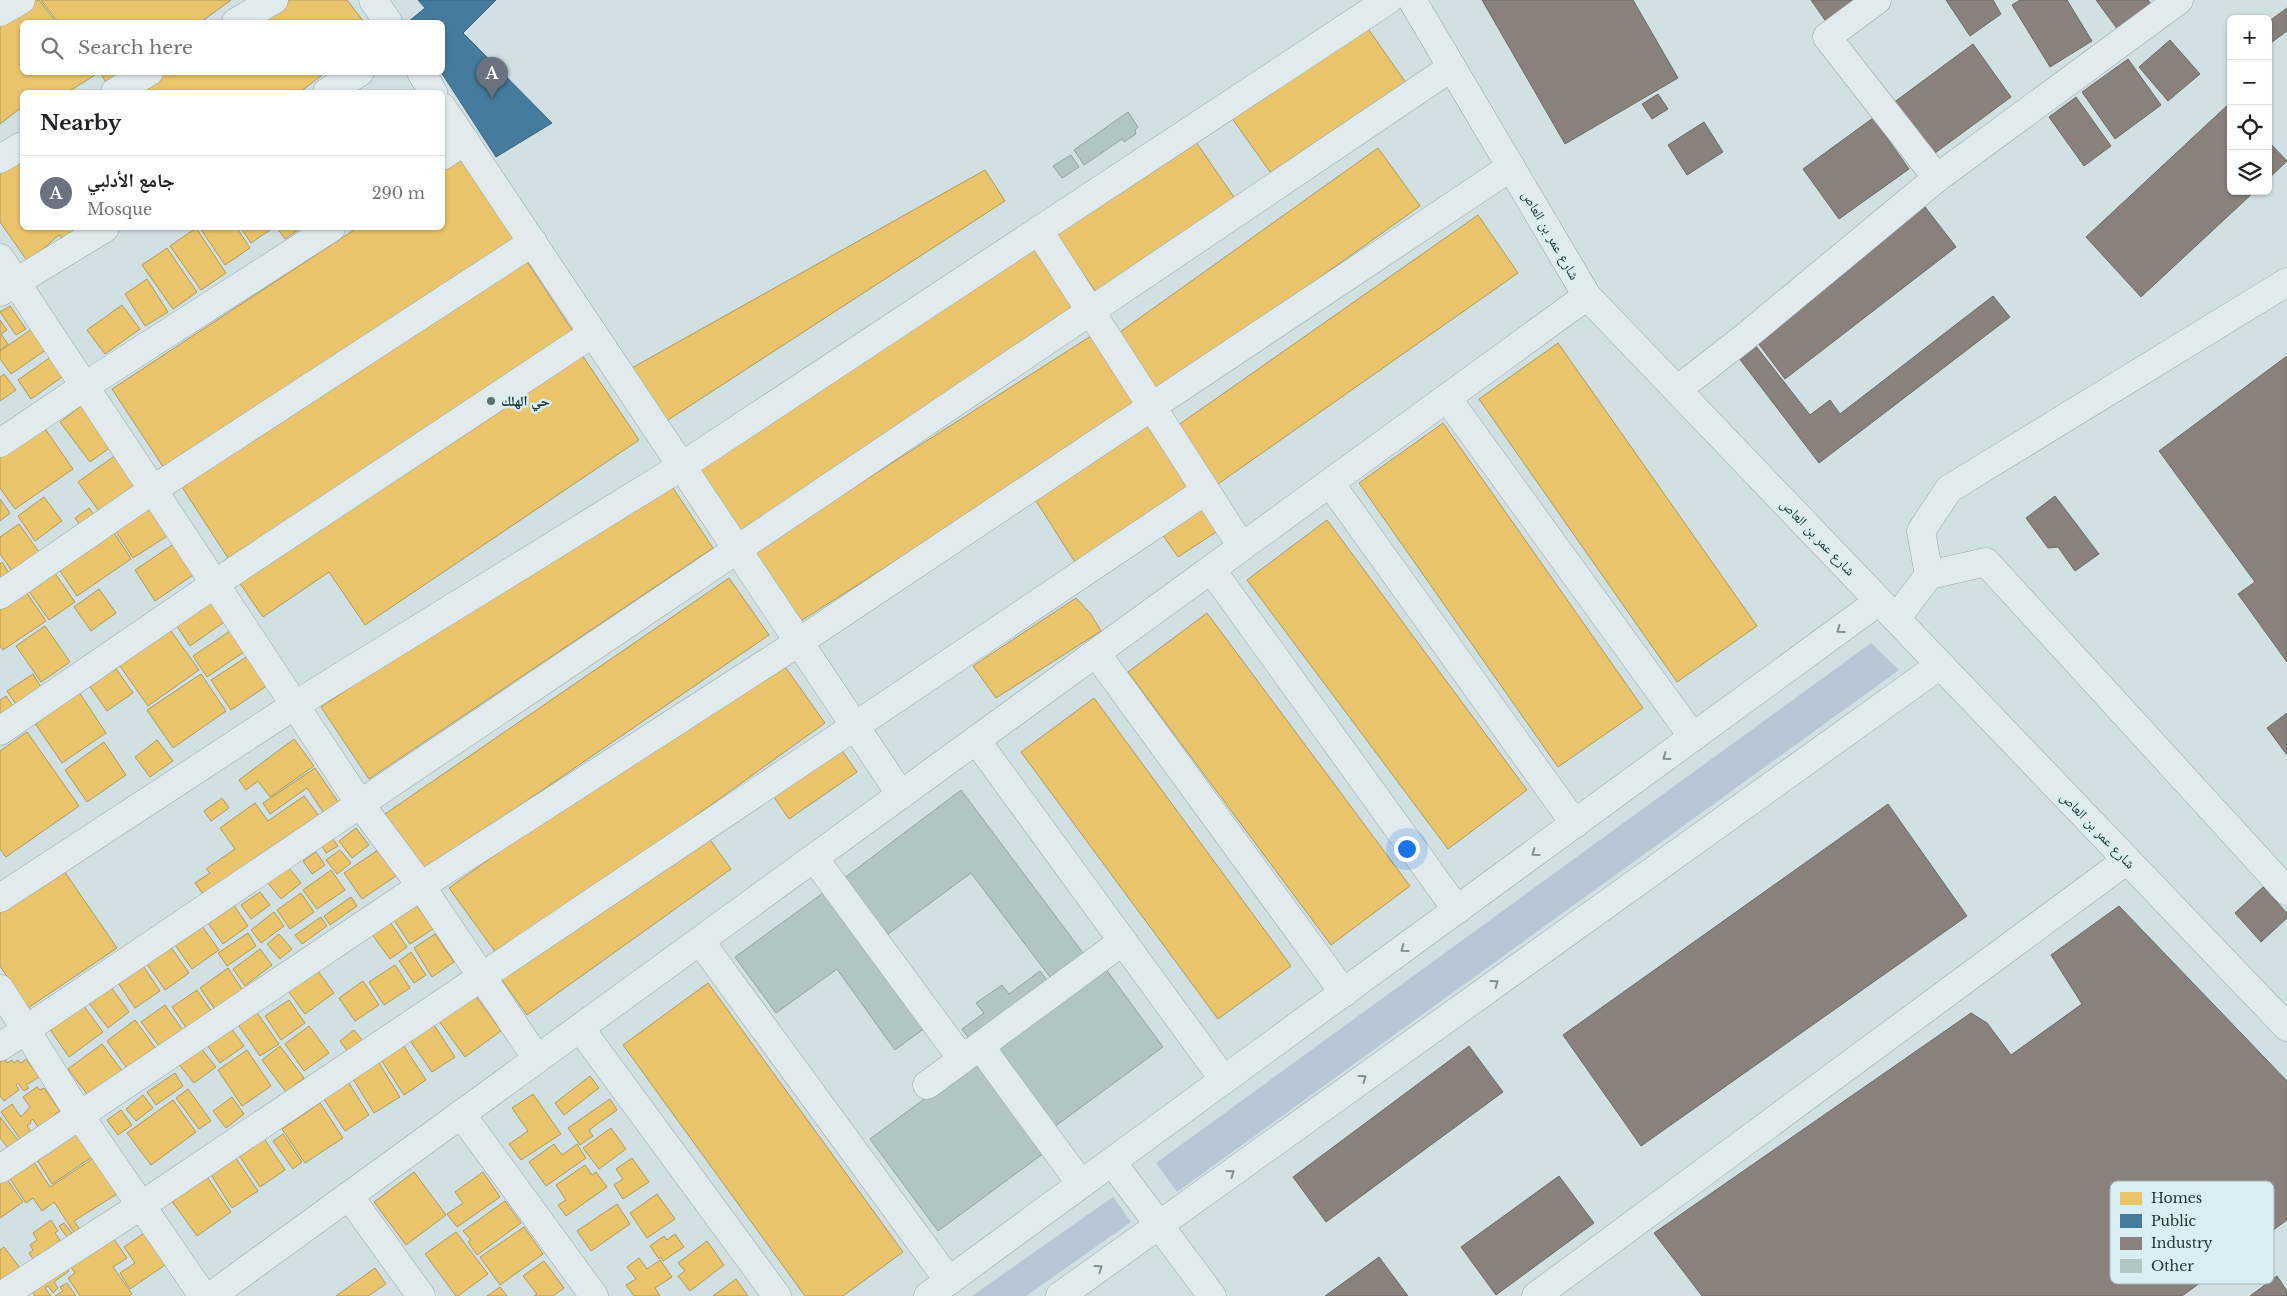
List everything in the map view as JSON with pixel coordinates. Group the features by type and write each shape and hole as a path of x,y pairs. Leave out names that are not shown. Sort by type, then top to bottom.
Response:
{"street":[{"path":"0,12 21,0"},
{"path":"239,20 274,0"},
{"path":"373,0 387,20"},
{"path":"0,898 295,705 682,466 1388,0"},
{"name":"شارع عمر بن العاص","path":"1412,0 1587,296 2287,1027"},
{"path":"1877,0 1827,37 1938,178"},
{"path":"1677,390 1745,337 1938,178 2179,0"},
{"path":"0,1047 1452,67"},
{"path":"118,90 144,75"},
{"path":"331,90 355,75"},
{"path":"422,75 432,90"},
{"path":"445,112 900,795"},
{"path":"445,154 465,142"},
{"path":"0,159 20,147"},
{"path":"0,1169 421,886 799,642 1511,167"},
{"path":"8,287 102,230"},
{"path":"0,443 328,230"},
{"path":"1039,231 1242,548"},
{"path":"0,595 154,490 533,242"},
{"path":"0,258 8,287 85,386 360,804 421,886 537,1059"},
{"path":"1930,575 1921,531 1948,490 2287,282"},
{"path":"226,1292 349,1196 461,1114 1587,296"},
{"path":"0,731 216,583 594,333"},
{"path":"1447,398 1693,737"},
{"path":"1330,483 1575,824"},
{"path":"1,1296 142,1205 1205,491"},
{"path":"700,941 939,1288 1693,737 1888,610 1930,575 1986,562 2287,891"},
{"path":"1211,569 1457,910"},
{"path":"1096,653 1344,993"},
{"path":"1060,1296 1940,664"},
{"path":"976,740 1224,1080"},
{"path":"814,858 971,1053 1082,1184"},
{"path":"1536,1296 2127,860"},
{"path":"927,1084 1123,941"},
{"path":"0,989 80,1116 203,1296"},
{"path":"580,1028 777,1296"},
{"path":"461,1114 594,1296"},
{"path":"1112,1162 1212,1296"},
{"path":"349,1196 422,1296"}],"shaded area":[{"path":"1871,643 1899,670 1177,1192 1156,1163"},
{"path":"1113,1197 1131,1222 1026,1296 972,1296"}],"building: Homes":[{"path":"30,0 39,0 54,20 20,20 20,75 95,75 71,90 20,90 20,109 0,124 0,18"},
{"path":"41,0 231,0 204,20 56,20"},
{"path":"278,0 347,0 362,20 243,20"},
{"path":"1364,23 1411,90 1278,183 1231,117"},
{"path":"102,75 118,75 119,78 108,86"},
{"path":"150,75 322,75 303,90 124,90"},
{"path":"1189,132 1245,213 1109,310 1052,230"},
{"path":"1378,148 1420,206 1155,395 1113,337"},
{"path":"20,152 20,230 78,230 64,241 59,235 28,262 0,222 0,164"},
{"path":"461,159 517,244 168,474 112,389 354,230 445,230 445,169"},
{"path":"985,170 1005,201 665,422 630,369"},
{"path":"1478,215 1518,273 1218,484 1177,426"},
{"path":"193,230 197,230 226,273 201,290 170,246"},
{"path":"201,230 238,230 250,248 225,265"},
{"path":"242,230 270,230 251,243"},
{"path":"278,230 298,230 285,239"},
{"path":"1034,239 1086,320 742,541 690,461"},
{"path":"167,248 197,292 173,309 142,265"},
{"path":"524,257 574,333 230,561 180,484"},
{"path":"147,279 168,312 145,326 125,294"},
{"path":"122,305 140,329 105,354 87,330"},
{"path":"10,306 26,329 16,335 0,312"},
{"path":"0,320 7,330 1,334 8,344 0,350"},
{"path":"39,324 53,345 11,374 0,359 0,351"},
{"path":"1091,336 1137,407 796,624 751,553"},
{"path":"1558,343 1757,626 1677,682 1479,399"},
{"path":"580,352 639,440 365,625 329,572 263,617 239,582"},
{"path":"55,354 68,373 31,399 18,380"},
{"path":"4,374 16,390 0,401 0,377"},
{"path":"85,403 115,444 90,462 60,422"},
{"path":"1149,418 1194,486 1075,562 1031,493"},
{"path":"41,423 73,469 15,509 0,488 0,451"},
{"path":"1443,423 1643,708 1558,767 1359,483"},
{"path":"120,452 143,483 101,514 78,482"},
{"path":"665,476 713,548 369,779 321,707"},
{"path":"44,497 62,521 35,541 18,516"},
{"path":"0,499 10,513 0,521"},
{"path":"1206,500 1224,527 1178,557 1160,531"},
{"path":"153,504 172,533 133,558 115,530"},
{"path":"89,508 99,522 85,532 75,518"},
{"path":"1327,520 1527,790 1448,849 1247,580"},
{"path":"19,524 39,552 12,571 0,554 0,537"},
{"path":"113,531 131,559 77,596 58,568"},
{"path":"178,541 199,571 155,601 135,570"},
{"path":"2,562 13,579 0,588 0,564"},
{"path":"52,569 75,602 49,620 26,587"},
{"path":"729,578 769,635 424,871 385,814"},
{"path":"22,586 46,621 3,650 0,646 0,601"},
{"path":"99,589 116,613 91,631 74,607"},
{"path":"211,590 230,618 190,646 171,617"},
{"path":"1076,598 1090,613 1101,631 996,698 973,666"},
{"path":"1207,613 1410,886 1331,945 1128,672"},
{"path":"166,624 199,670 148,706 115,659"},
{"path":"45,626 70,662 41,682 16,646"},
{"path":"233,629 247,650 207,677 193,656"},
{"path":"254,652 274,681 231,710 211,680"},
{"path":"776,654 825,723 499,957 449,888"},
{"path":"112,663 133,693 107,711 86,681"},
{"path":"33,674 44,692 19,709 7,691"},
{"path":"201,674 226,711 173,748 147,710"},
{"path":"79,692 106,733 62,763 34,722"},
{"path":"6,696 15,709 0,719 0,700"},
{"path":"1094,698 1291,966 1218,1019 1021,752"},
{"path":"27,732 79,806 6,857 0,849 0,751"},
{"path":"294,739 314,766 270,797 258,781 246,790 239,780"},
{"path":"157,740 173,761 150,777 135,757"},
{"path":"104,742 126,775 87,802 65,770"},
{"path":"836,742 857,772 789,819 769,790"},
{"path":"315,768 343,809 328,819 307,788 270,814 263,803"},
{"path":"304,796 319,816 205,897 195,883 210,873 206,869 235,849 220,828 255,803 268,821"},
{"path":"222,798 229,808 211,821 204,811"},
{"path":"356,828 369,845 352,858 339,841"},
{"path":"703,830 731,869 527,1015 497,973"},
{"path":"333,839 338,846 326,853 322,846"},
{"path":"340,850 351,863 337,874 326,860"},
{"path":"378,850 396,876 362,899 344,873"},
{"path":"316,852 325,865 312,874 303,861"},
{"path":"282,859 301,883 281,899 262,876"},
{"path":"62,868 117,948 28,1008 0,966 0,911"},
{"path":"331,870 345,890 317,909 303,890"},
{"path":"260,892 270,905 251,919 241,905"},
{"path":"301,893 314,912 290,929 277,910"},
{"path":"351,897 357,906 330,925 324,916"},
{"path":"229,898 248,926 223,944 203,916"},
{"path":"412,899 433,929 410,944 390,914"},
{"path":"274,912 284,926 261,943 251,930"},
{"path":"386,916 407,947 390,959 368,929"},
{"path":"321,917 327,926 302,944 295,935"},
{"path":"197,919 219,950 192,969 170,938"},
{"path":"248,933 256,946 227,966 218,953"},
{"path":"279,934 292,949 280,959 267,944"},
{"path":"435,934 454,962 432,977 414,948"},
{"path":"166,940 189,973 165,990 142,957"},
{"path":"260,949 272,965 245,986 233,969"},
{"path":"411,952 426,975 414,983 399,961"},
{"path":"139,960 160,991 135,1008 114,977"},
{"path":"312,963 334,993 305,1014 283,984"},
{"path":"395,965 410,988 384,1005 369,982"},
{"path":"228,968 244,992 216,1011 200,988"},
{"path":"363,981 379,1005 355,1021 339,998"},
{"path":"108,983 129,1012 108,1028 86,999"},
{"path":"708,983 903,1252 843,1296 805,1296 623,1045"},
{"path":"197,990 214,1015 189,1032 172,1007"},
{"path":"472,991 501,1031 465,1057 436,1017"},
{"path":"289,1000 305,1023 281,1040 265,1016"},
{"path":"80,1001 103,1032 69,1057 47,1025"},
{"path":"165,1005 185,1033 162,1050 141,1022"},
{"path":"255,1010 279,1044 260,1056 237,1023"},
{"path":"428,1016 455,1057 432,1072 404,1032"},
{"path":"135,1020 157,1050 129,1071 107,1041"},
{"path":"228,1024 244,1046 220,1063 204,1041"},
{"path":"309,1026 329,1053 304,1071 285,1044"},
{"path":"354,1030 363,1041 348,1052 340,1041"},
{"path":"398,1037 426,1080 404,1095 376,1052"},
{"path":"102,1044 123,1072 90,1098 68,1069"},
{"path":"199,1046 216,1067 194,1083 177,1062"},
{"path":"280,1046 304,1078 286,1092 262,1060"},
{"path":"247,1050 271,1086 242,1106 218,1070"},
{"path":"374,1055 400,1097 374,1113 348,1071"},
{"path":"5,1059 7,1063 12,1060 14,1063 18,1060 21,1063 26,1059 39,1077 26,1085 29,1088 24,1091 18,1083 16,1085 19,1090 4,1101 0,1096 0,1062"},
{"path":"175,1073 183,1086 156,1105 147,1092"},
{"path":"343,1074 369,1115 345,1131 318,1090"},
{"path":"590,1076 599,1088 564,1115 555,1103"},
{"path":"37,1087 40,1090 44,1088 60,1111 55,1114 58,1118 38,1127 33,1119 30,1121 31,1123 27,1126 34,1136 23,1143 1,1112 12,1104 21,1117 30,1107 23,1097"},
{"path":"188,1089 211,1121 199,1129 176,1098"},
{"path":"533,1094 561,1134 521,1160 509,1144 528,1131 512,1108"},
{"path":"143,1095 153,1108 136,1121 126,1109"},
{"path":"232,1097 244,1114 226,1128 213,1111"},
{"path":"610,1099 617,1110 589,1130 593,1136 580,1145 568,1128"},
{"path":"173,1100 196,1132 151,1165 127,1133"},
{"path":"320,1103 343,1138 305,1163 282,1129"},
{"path":"121,1110 132,1125 118,1135 107,1120"},
{"path":"0,1117 18,1140 8,1148 0,1138"},
{"path":"611,1128 626,1149 599,1169 583,1148"},
{"path":"77,1134 92,1157 52,1184 37,1160"},
{"path":"283,1134 302,1162 293,1169 273,1141"},
{"path":"263,1137 285,1170 260,1187 238,1154"},
{"path":"554,1144 562,1155 577,1144 586,1158 546,1186 529,1162"},
{"path":"229,1148 258,1191 232,1208 204,1164"},
{"path":"97,1156 120,1192 74,1221 81,1231 75,1234 54,1202 42,1211 33,1198 26,1203 9,1177 33,1161 50,1187"},
{"path":"632,1158 649,1182 623,1199 614,1185 623,1179 616,1169"},
{"path":"585,1165 592,1175 596,1172 607,1187 566,1216 558,1205 566,1200 556,1185"},
{"path":"201,1168 231,1212 197,1236 166,1193"},
{"path":"414,1172 446,1215 406,1245 374,1202"},
{"path":"483,1172 500,1197 457,1227 447,1214 463,1203 455,1192"},
{"path":"4,1175 23,1202 0,1218 0,1178"},
{"path":"657,1194 675,1219 647,1238 630,1213"},
{"path":"505,1201 521,1223 477,1255 468,1242 471,1240 463,1231"},
{"path":"617,1204 630,1224 591,1251 577,1231"},
{"path":"51,1220 58,1231 55,1233 62,1243 37,1265 29,1253 33,1250 30,1245 37,1240 33,1233"},
{"path":"64,1223 74,1236 69,1240 59,1226"},
{"path":"524,1227 543,1254 500,1285 480,1257"},
{"path":"107,1229 127,1258 113,1267 132,1294 129,1296 80,1296 68,1278 75,1273 65,1258"},
{"path":"147,1231 168,1263 130,1289 120,1273 135,1263 124,1247"},
{"path":"456,1232 488,1274 458,1296 456,1296 425,1254"},
{"path":"675,1234 684,1247 663,1261 661,1257 659,1259 650,1246 664,1236 667,1240"},
{"path":"707,1241 724,1265 690,1291 678,1276 685,1271 678,1263"},
{"path":"4,1247 20,1268 0,1283 0,1250"},
{"path":"639,1258 647,1269 660,1260 672,1277 655,1288 660,1296 634,1296 626,1285 636,1279 627,1267"},
{"path":"544,1261 564,1288 553,1296 534,1296 537,1294 523,1276"},
{"path":"63,1262 69,1271 54,1282 58,1288 53,1293 48,1286 45,1288 51,1296 35,1296 30,1289"},
{"path":"375,1268 386,1284 368,1296 336,1296"},
{"path":"736,1279 748,1296 713,1296"},
{"path":"67,1283 76,1296 55,1296 63,1291 60,1287"},
{"path":"500,1287 507,1296 487,1296"}],"building: Public":[{"path":"418,0 496,0 463,33 552,123 496,157 443,75 445,75 445,20 410,20 425,8"}],"building: Industry":[{"path":"1482,0 1633,0 1678,78 1565,144"},
{"path":"1811,0 1860,0 1827,23"},
{"path":"1946,0 1993,0 2001,14 1970,36"},
{"path":"2020,0 2067,0 2092,41 2050,67 2012,5"},
{"path":"2096,0 2148,0 2152,5 2118,30"},
{"path":"2287,8 2287,31 2272,42 2272,19"},
{"path":"2170,40 2200,74 2168,101 2139,67"},
{"path":"1973,44 2011,97 1931,156 1893,103"},
{"path":"2128,59 2161,105 2115,139 2082,92"},
{"path":"1658,94 1668,109 1652,119 1642,104"},
{"path":"2076,97 2111,146 2084,166 2049,117"},
{"path":"2227,106 2227,195 2251,195 2141,297 2086,237"},
{"path":"1873,118 1909,169 1839,219 1803,169"},
{"path":"1704,122 1723,152 1687,175 1668,145"},
{"path":"2272,145 2287,161 2272,175"},
{"path":"1922,203 1956,247 1785,379 1752,335"},
{"path":"1993,296 2010,317 1819,463 1732,349 1748,336 1810,415 1830,400 1840,414"},
{"path":"2287,356 2287,662 2238,594 2255,582 2159,451"},
{"path":"2055,496 2099,554 2075,571 2058,547 2048,548 2026,518"},
{"path":"2287,713 2287,755 2267,728"},
{"path":"1888,804 1967,916 1641,1146 1563,1035"},
{"path":"2263,887 2287,913 2287,918 2261,942 2235,913"},
{"path":"2119,906 2287,1081 2287,1220 2274,1229 2274,1181 2110,1181 2110,1284 2199,1284 2182,1296 1702,1296 1654,1233 1971,1013 1987,1023 2011,1055 2082,1004 2051,955"},
{"path":"1469,1046 1503,1092 1326,1222 1293,1177"},
{"path":"1559,1176 1594,1223 1496,1295 1461,1247"},
{"path":"1379,1257 1408,1296 1325,1296"},
{"path":"2277,1276 2287,1291 2287,1296 2250,1296 2266,1284 2274,1284 2274,1278"}],"building: Other":[{"path":"1128,112 1138,127 1135,130 1136,134 1124,142 1122,139 1084,165 1074,150"},
{"path":"1071,155 1079,167 1062,178 1053,166"},
{"path":"961,790 1086,957 1053,981 971,873 880,940 838,883"},
{"path":"830,888 929,1025 895,1050 837,969 776,1013 735,957"},
{"path":"1102,964 1163,1047 1050,1130 989,1047"},
{"path":"1040,971 1053,988 975,1046 962,1029 984,1013 976,1003 1002,985 1009,994"},
{"path":"980,1058 1048,1150 938,1231 870,1139"}],"place":[{"name":"جامع الأدلبي","path":"492,98"},
{"name":"حي الهلك","path":"491,401"}]}
